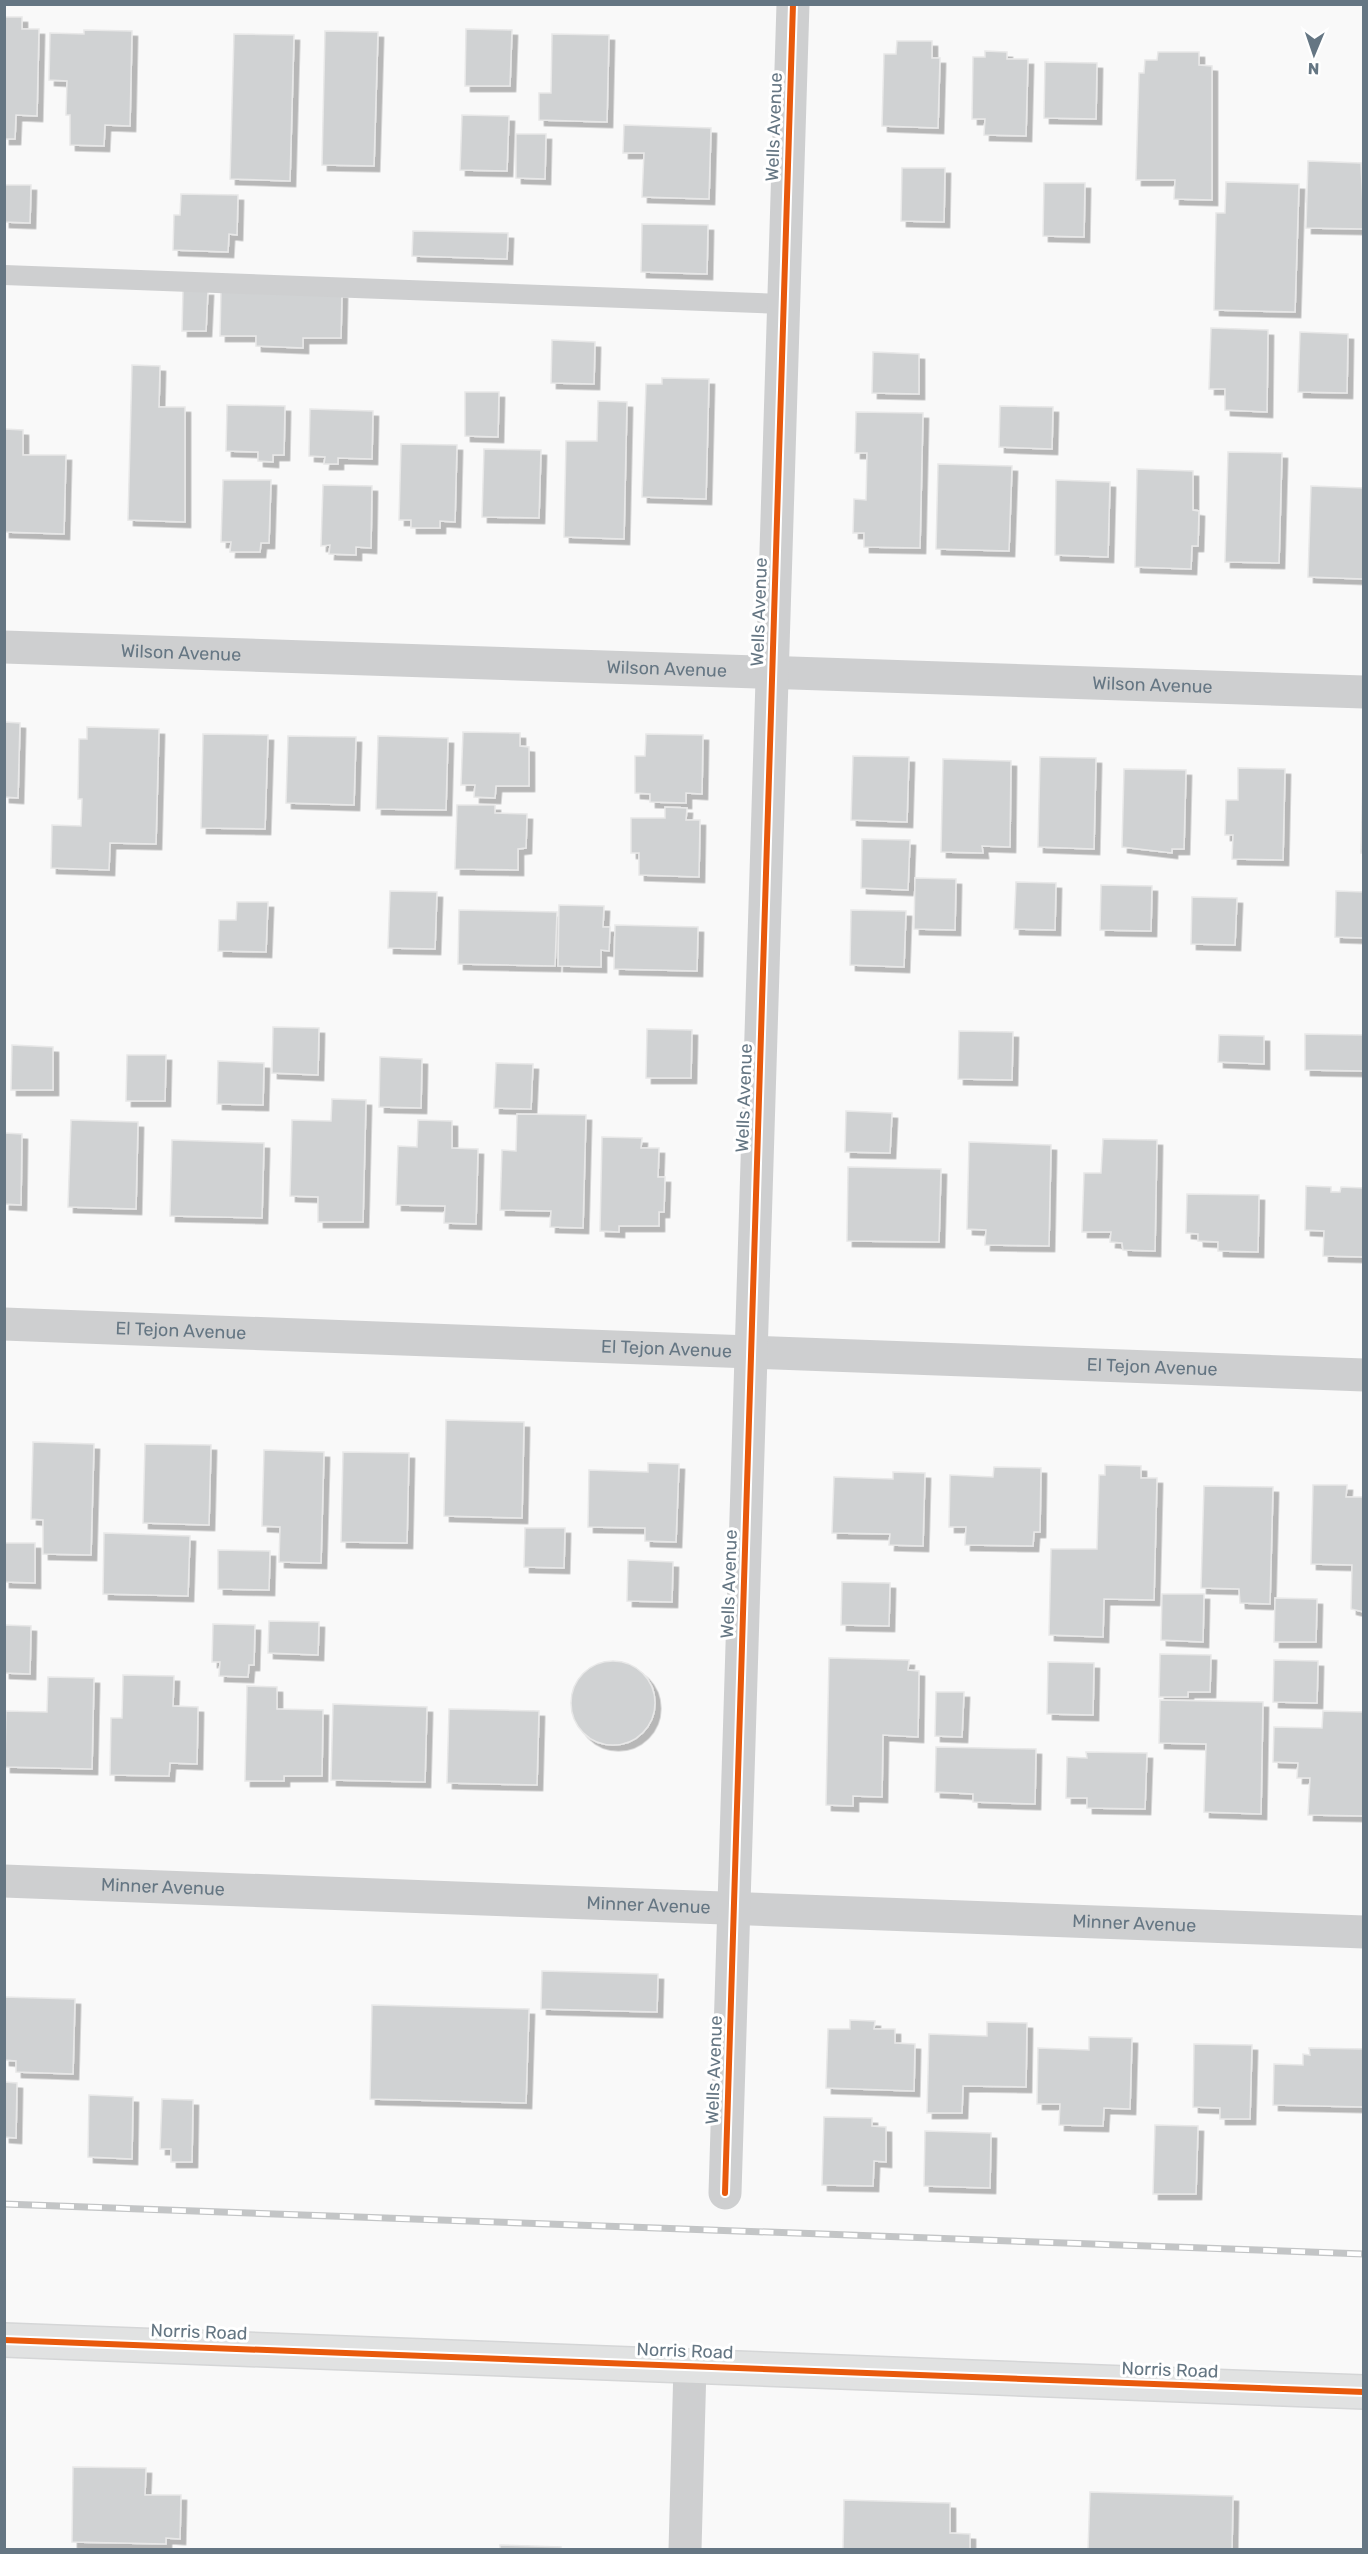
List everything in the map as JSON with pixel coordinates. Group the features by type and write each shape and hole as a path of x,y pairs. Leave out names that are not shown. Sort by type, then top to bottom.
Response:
{"street":[{"name":"Wells Avenue","path":"725,2193 793,4"},
{"name":"Wilson Avenue","path":"4,647 1364,692"},
{"name":"El Tejon Avenue","path":"4,1324 1364,1375"},
{"name":"Minner Avenue","path":"4,1881 1364,1932"},
{"name":"Norris Road","path":"4,2340 1364,2392"},
{"path":"685,2550 690,2366"}],"lane":[{"path":"4,275 784,304"}],"building":[{"path":"4,17 22,17 22,29 39,29 37,116 16,115 15,139 4,139"},
{"path":"466,29 512,30 510,86 465,86"},
{"path":"84,30 132,31 130,126 105,125 104,146 70,145 70,115 66,115 67,81 49,80 50,33 84,34"},
{"path":"325,31 378,32 374,166 322,165"},
{"path":"234,34 294,35 290,181 230,179"},
{"path":"552,34 609,35 607,122 539,120 539,93 551,93"},
{"path":"897,41 932,41 932,58 940,58 938,128 882,126 884,54 896,54"},
{"path":"985,51 1007,52 1007,59 1028,59 1026,136 984,135 985,119 972,119 973,57 985,57"},
{"path":"1158,52 1199,52 1199,65 1212,66 1212,200 1174,199 1175,180 1136,180 1139,73 1144,73 1145,60 1157,60"},
{"path":"1045,62 1097,63 1096,119 1044,118"},
{"path":"462,115 509,116 507,171 460,170"},
{"path":"624,125 711,128 709,199 642,197 644,153 623,153"},
{"path":"516,134 546,134 545,179 516,178"},
{"path":"1308,161 1361,163 1364,229 1306,228"},
{"path":"902,168 945,168 944,222 901,221"},
{"path":"1226,182 1299,184 1295,312 1214,310 1216,213 1225,213"},
{"path":"1044,183 1085,183 1084,237 1043,236"},
{"path":"4,185 31,185 30,223 4,222"},
{"path":"181,194 238,195 237,235 229,234 228,252 173,250 174,215 180,215"},
{"path":"642,224 708,225 707,274 641,272"},
{"path":"413,231 508,233 507,259 412,256"},
{"path":"221,289 342,293 341,338 303,338 303,348 256,346 256,336 220,336"},
{"path":"183,290 208,290 206,331 182,331"},
{"path":"1211,328 1268,330 1267,412 1225,410 1225,389 1209,389"},
{"path":"1300,332 1348,334 1347,393 1298,392"},
{"path":"552,340 595,342 594,384 551,383"},
{"path":"873,352 919,354 919,394 872,393"},
{"path":"132,365 160,366 159,407 185,407 185,522 128,520"},
{"path":"662,378 709,379 706,499 642,497 646,384 662,384"},
{"path":"465,392 499,392 498,437 465,436"},
{"path":"598,401 627,402 624,539 564,537 566,441 597,441"},
{"path":"227,405 285,406 284,455 273,455 273,462 258,461 258,452 226,451"},
{"path":"1000,406 1053,407 1052,449 999,447"},
{"path":"310,409 373,411 372,459 338,458 338,464 324,464 325,457 309,456"},
{"path":"856,412 923,413 920,548 864,547 864,533 853,533 854,499 866,500 867,453 855,453"},
{"path":"4,429 23,430 23,455 66,455 64,534 4,532"},
{"path":"401,444 457,445 455,522 440,521 440,528 411,528 411,520 399,520"},
{"path":"484,449 541,450 539,518 482,517"},
{"path":"1228,452 1282,453 1279,563 1225,562"},
{"path":"938,464 1012,466 1009,551 936,549"},
{"path":"1137,469 1193,471 1193,510 1199,511 1198,546 1192,546 1191,569 1135,567"},
{"path":"223,480 271,480 269,543 261,543 260,552 230,552 231,542 221,542"},
{"path":"1056,480 1110,482 1108,557 1055,555"},
{"path":"323,485 372,486 371,548 356,547 356,555 329,554 330,545 321,546"},
{"path":"1311,486 1364,488 1364,579 1308,577"},
{"path":"4,722 20,723 18,798 4,797"},
{"path":"87,727 159,729 156,844 110,843 109,870 51,868 52,825 81,826 82,799 78,799 79,739 87,739"},
{"path":"463,732 520,733 520,746 529,747 529,786 496,786 495,798 474,797 475,785 461,785"},
{"path":"203,734 268,735 265,829 201,828"},
{"path":"646,734 703,735 702,794 686,793 686,803 650,802 650,794 635,793 635,756 645,756"},
{"path":"288,736 356,737 354,805 286,803"},
{"path":"378,736 448,738 446,810 376,809"},
{"path":"853,756 909,757 907,822 851,820"},
{"path":"1040,757 1096,758 1094,849 1038,847"},
{"path":"943,759 1011,761 1010,847 982,846 983,853 941,852"},
{"path":"1238,768 1285,769 1283,860 1232,859 1233,835 1225,835 1226,800 1238,800"},
{"path":"1124,769 1186,770 1184,849 1172,849 1172,853 1122,847"},
{"path":"1363,776 1364,853 1361,853"},
{"path":"457,805 495,805 495,813 527,814 526,848 518,849 518,870 455,869"},
{"path":"665,807 687,808 686,820 700,820 699,877 639,875 639,853 631,853 631,818 665,818"},
{"path":"862,839 910,840 908,890 861,888"},
{"path":"915,878 956,879 955,930 914,929"},
{"path":"1016,882 1056,883 1055,930 1014,929"},
{"path":"1101,885 1152,886 1151,931 1100,930"},
{"path":"390,891 437,892 435,949 388,948"},
{"path":"1336,891 1364,892 1364,938 1335,937"},
{"path":"1192,897 1237,898 1235,945 1191,944"},
{"path":"237,902 268,902 266,952 218,951 219,920 236,920"},
{"path":"559,905 604,906 603,927 610,927 609,951 601,950 601,967 558,966"},
{"path":"459,910 557,912 555,966 458,964"},
{"path":"851,910 906,911 904,967 850,965"},
{"path":"615,925 698,927 697,971 614,969"},
{"path":"273,1027 319,1028 318,1075 272,1073"},
{"path":"647,1029 692,1030 691,1078 646,1078"},
{"path":"959,1031 1013,1032 1012,1080 958,1079"},
{"path":"1305,1034 1364,1035 1364,1071 1305,1070"},
{"path":"1219,1035 1264,1036 1264,1064 1218,1062"},
{"path":"12,1045 53,1047 53,1090 11,1090"},
{"path":"127,1055 166,1055 165,1101 126,1101"},
{"path":"380,1057 422,1059 421,1108 379,1107"},
{"path":"218,1061 264,1063 263,1105 217,1104"},
{"path":"496,1063 533,1064 531,1109 494,1108"},
{"path":"332,1099 366,1100 363,1222 318,1222 318,1197 290,1196 292,1120 331,1121"},
{"path":"846,1111 892,1113 890,1153 845,1152"},
{"path":"517,1114 586,1115 583,1228 550,1227 551,1211 500,1210 502,1150 516,1151"},
{"path":"71,1120 138,1122 136,1209 68,1207"},
{"path":"418,1120 452,1121 452,1148 478,1149 476,1224 444,1223 445,1206 396,1205 398,1146 417,1147"},
{"path":"4,1133 22,1134 21,1205 4,1204"},
{"path":"602,1137 642,1138 641,1148 659,1148 658,1177 665,1177 664,1212 659,1212 659,1226 619,1226 619,1232 600,1231"},
{"path":"1103,1139 1157,1140 1155,1251 1123,1250 1122,1243 1110,1242 1111,1232 1082,1232 1084,1173 1101,1173"},
{"path":"172,1140 264,1143 262,1218 170,1216"},
{"path":"969,1142 1051,1145 1049,1246 985,1245 986,1230 967,1229"},
{"path":"848,1167 941,1169 939,1242 847,1241"},
{"path":"1306,1186 1331,1187 1331,1192 1340,1192 1341,1187 1364,1188 1364,1257 1323,1256 1324,1231 1305,1230"},
{"path":"1187,1194 1259,1195 1258,1252 1218,1251 1218,1242 1198,1241 1198,1234 1186,1233"},
{"path":"446,1420 524,1422 522,1518 444,1516"},
{"path":"33,1442 94,1444 91,1555 43,1554 43,1520 31,1519"},
{"path":"145,1444 211,1445 209,1525 143,1523"},
{"path":"264,1450 324,1452 321,1563 279,1562 280,1527 262,1526"},
{"path":"343,1452 409,1453 407,1543 341,1542"},
{"path":"648,1463 679,1464 676,1542 645,1541 645,1528 588,1527 589,1470 648,1472"},
{"path":"1105,1465 1141,1466 1141,1478 1157,1478 1154,1600 1104,1599 1103,1637 1049,1635 1051,1549 1097,1549 1099,1475 1105,1475"},
{"path":"994,1467 1041,1468 1040,1532 1034,1532 1033,1546 965,1545 966,1527 949,1527 950,1475 993,1477"},
{"path":"893,1472 925,1473 923,1546 889,1545 890,1534 832,1533 834,1477 893,1479"},
{"path":"1313,1485 1347,1485 1346,1497 1364,1497 1364,1612 1351,1609 1352,1565 1311,1564"},
{"path":"1204,1486 1273,1487 1270,1604 1240,1603 1239,1589 1201,1588"},
{"path":"525,1528 565,1528 564,1568 524,1567"},
{"path":"104,1533 190,1536 188,1596 103,1594"},
{"path":"4,1543 35,1543 35,1583 4,1582"},
{"path":"218,1550 270,1551 269,1590 218,1589"},
{"path":"628,1560 673,1562 672,1602 627,1601"},
{"path":"842,1582 890,1583 889,1626 841,1625"},
{"path":"1162,1594 1204,1594 1203,1642 1161,1640"},
{"path":"1275,1598 1317,1599 1316,1642 1274,1642"},
{"path":"269,1621 319,1622 318,1655 268,1653"},
{"path":"213,1624 255,1625 254,1665 249,1665 248,1677 219,1676 220,1662 212,1662"},
{"path":"4,1625 31,1626 30,1674 4,1673"},
{"path":"1160,1654 1211,1655 1210,1692 1188,1692 1188,1697 1159,1697"},
{"path":"829,1658 909,1660 908,1670 919,1671 918,1737 883,1735 882,1797 853,1796 853,1806 826,1805"},
{"path":"1274,1660 1318,1661 1317,1703 1273,1702"},
{"path":"613,1661 629,1664 643,1673 652,1687 655,1703 652,1719 643,1733 629,1742 613,1745 597,1742 583,1733 574,1719 571,1703 574,1687 583,1673 597,1664"},
{"path":"1048,1662 1094,1663 1093,1715 1047,1714"},
{"path":"123,1675 174,1676 173,1706 198,1707 197,1764 170,1763 169,1776 110,1775 111,1718 122,1718"},
{"path":"48,1677 94,1678 92,1769 5,1767 6,1711 47,1712"},
{"path":"247,1686 277,1687 277,1709 323,1710 322,1776 284,1776 284,1781 245,1781"},
{"path":"936,1692 964,1692 962,1737 935,1736"},
{"path":"1160,1700 1263,1702 1261,1814 1204,1812 1206,1744 1159,1743"},
{"path":"333,1704 427,1707 425,1782 331,1780"},
{"path":"449,1709 539,1711 537,1785 447,1783"},
{"path":"1323,1711 1364,1712 1364,1816 1308,1815 1310,1778 1297,1778 1298,1763 1273,1762 1274,1727 1322,1728"},
{"path":"936,1747 1036,1749 1035,1804 973,1802 973,1794 935,1792"},
{"path":"1086,1752 1147,1753 1145,1809 1087,1808 1087,1798 1066,1798 1067,1757 1087,1758"},
{"path":"542,1971 658,1974 657,2012 541,2009"},
{"path":"4,1997 75,1999 73,2074 16,2072 16,2061 4,2060"},
{"path":"372,2005 529,2009 526,2103 370,2099"},
{"path":"850,2020 875,2021 874,2029 895,2029 895,2043 915,2044 914,2091 826,2088 828,2029 850,2029"},
{"path":"987,2022 1027,2023 1026,2087 963,2086 962,2113 927,2113 929,2034 987,2036"},
{"path":"1089,2037 1132,2038 1130,2109 1104,2108 1103,2126 1059,2125 1060,2104 1037,2104 1038,2048 1089,2050"},
{"path":"1194,2044 1252,2045 1250,2119 1220,2119 1220,2108 1193,2107"},
{"path":"1309,2048 1364,2049 1364,2107 1273,2105 1274,2064 1303,2065 1303,2054 1310,2055"},
{"path":"4,2082 17,2083 16,2138 4,2137"},
{"path":"89,2095 133,2097 132,2159 88,2157"},
{"path":"162,2099 193,2100 192,2162 171,2162 171,2149 160,2149"},
{"path":"824,2117 872,2118 872,2126 886,2127 886,2162 874,2161 873,2186 822,2185"},
{"path":"1155,2125 1198,2126 1196,2194 1153,2194"},
{"path":"925,2131 991,2133 990,2188 924,2186"},
{"path":"73,2467 146,2468 145,2495 181,2495 180,2539 166,2538 166,2544 72,2542"},
{"path":"1090,2492 1233,2496 1232,2550 1088,2550"},
{"path":"844,2500 950,2503 950,2533 970,2534 970,2550 843,2550"},
{"path":"500,2545 561,2547 561,2550 500,2550"}],"railway":[{"path":"4,2204 1364,2254"}],"cycle path":[{"path":"725,2193 793,4"},
{"path":"4,2340 1364,2392"}]}
